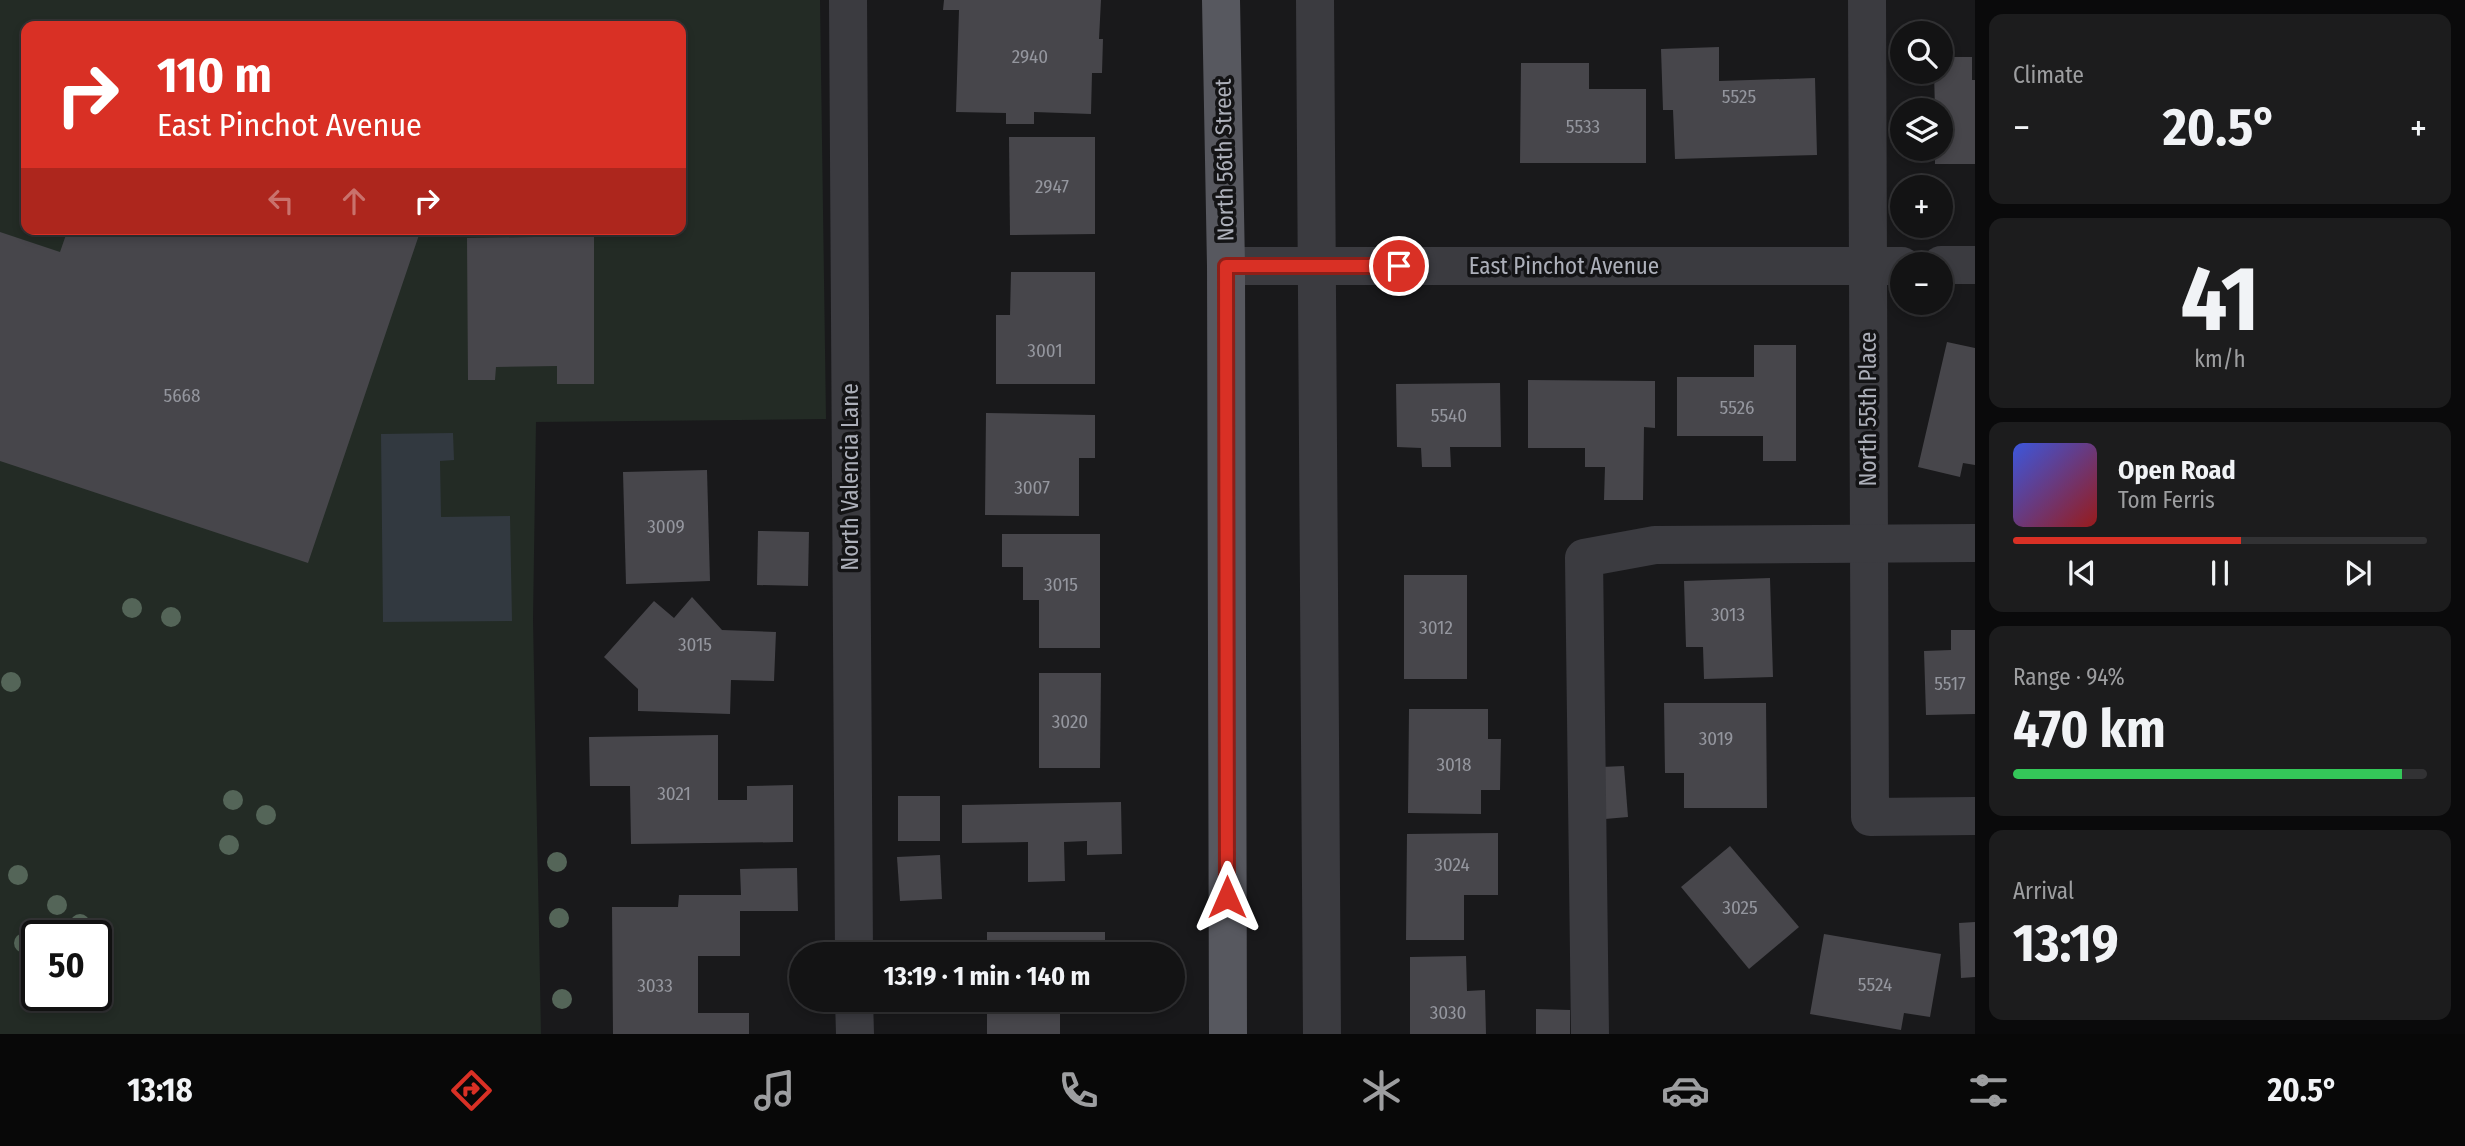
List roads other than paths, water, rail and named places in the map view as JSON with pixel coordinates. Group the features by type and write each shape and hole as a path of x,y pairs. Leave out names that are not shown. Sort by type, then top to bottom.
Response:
{"main road":[{"name":"North 56th Street","path":"1221,0 1226,266 1227,1034"}],"street":[{"name":"North Valencia Lane","path":"848,0 854,942"},
{"path":"1315,0 1322,1034"},
{"name":"North 55th Place","path":"1867,0 1885,266 1869,544 1870,817 1975,816"},
{"path":"1953,265 1975,265"},
{"name":"East Pinchot Avenue","path":"1226,266 1885,266"},
{"path":"1590,1034 1584,558 1655,545 1975,543"},
{"path":"855,1012 855,1034"}]}
